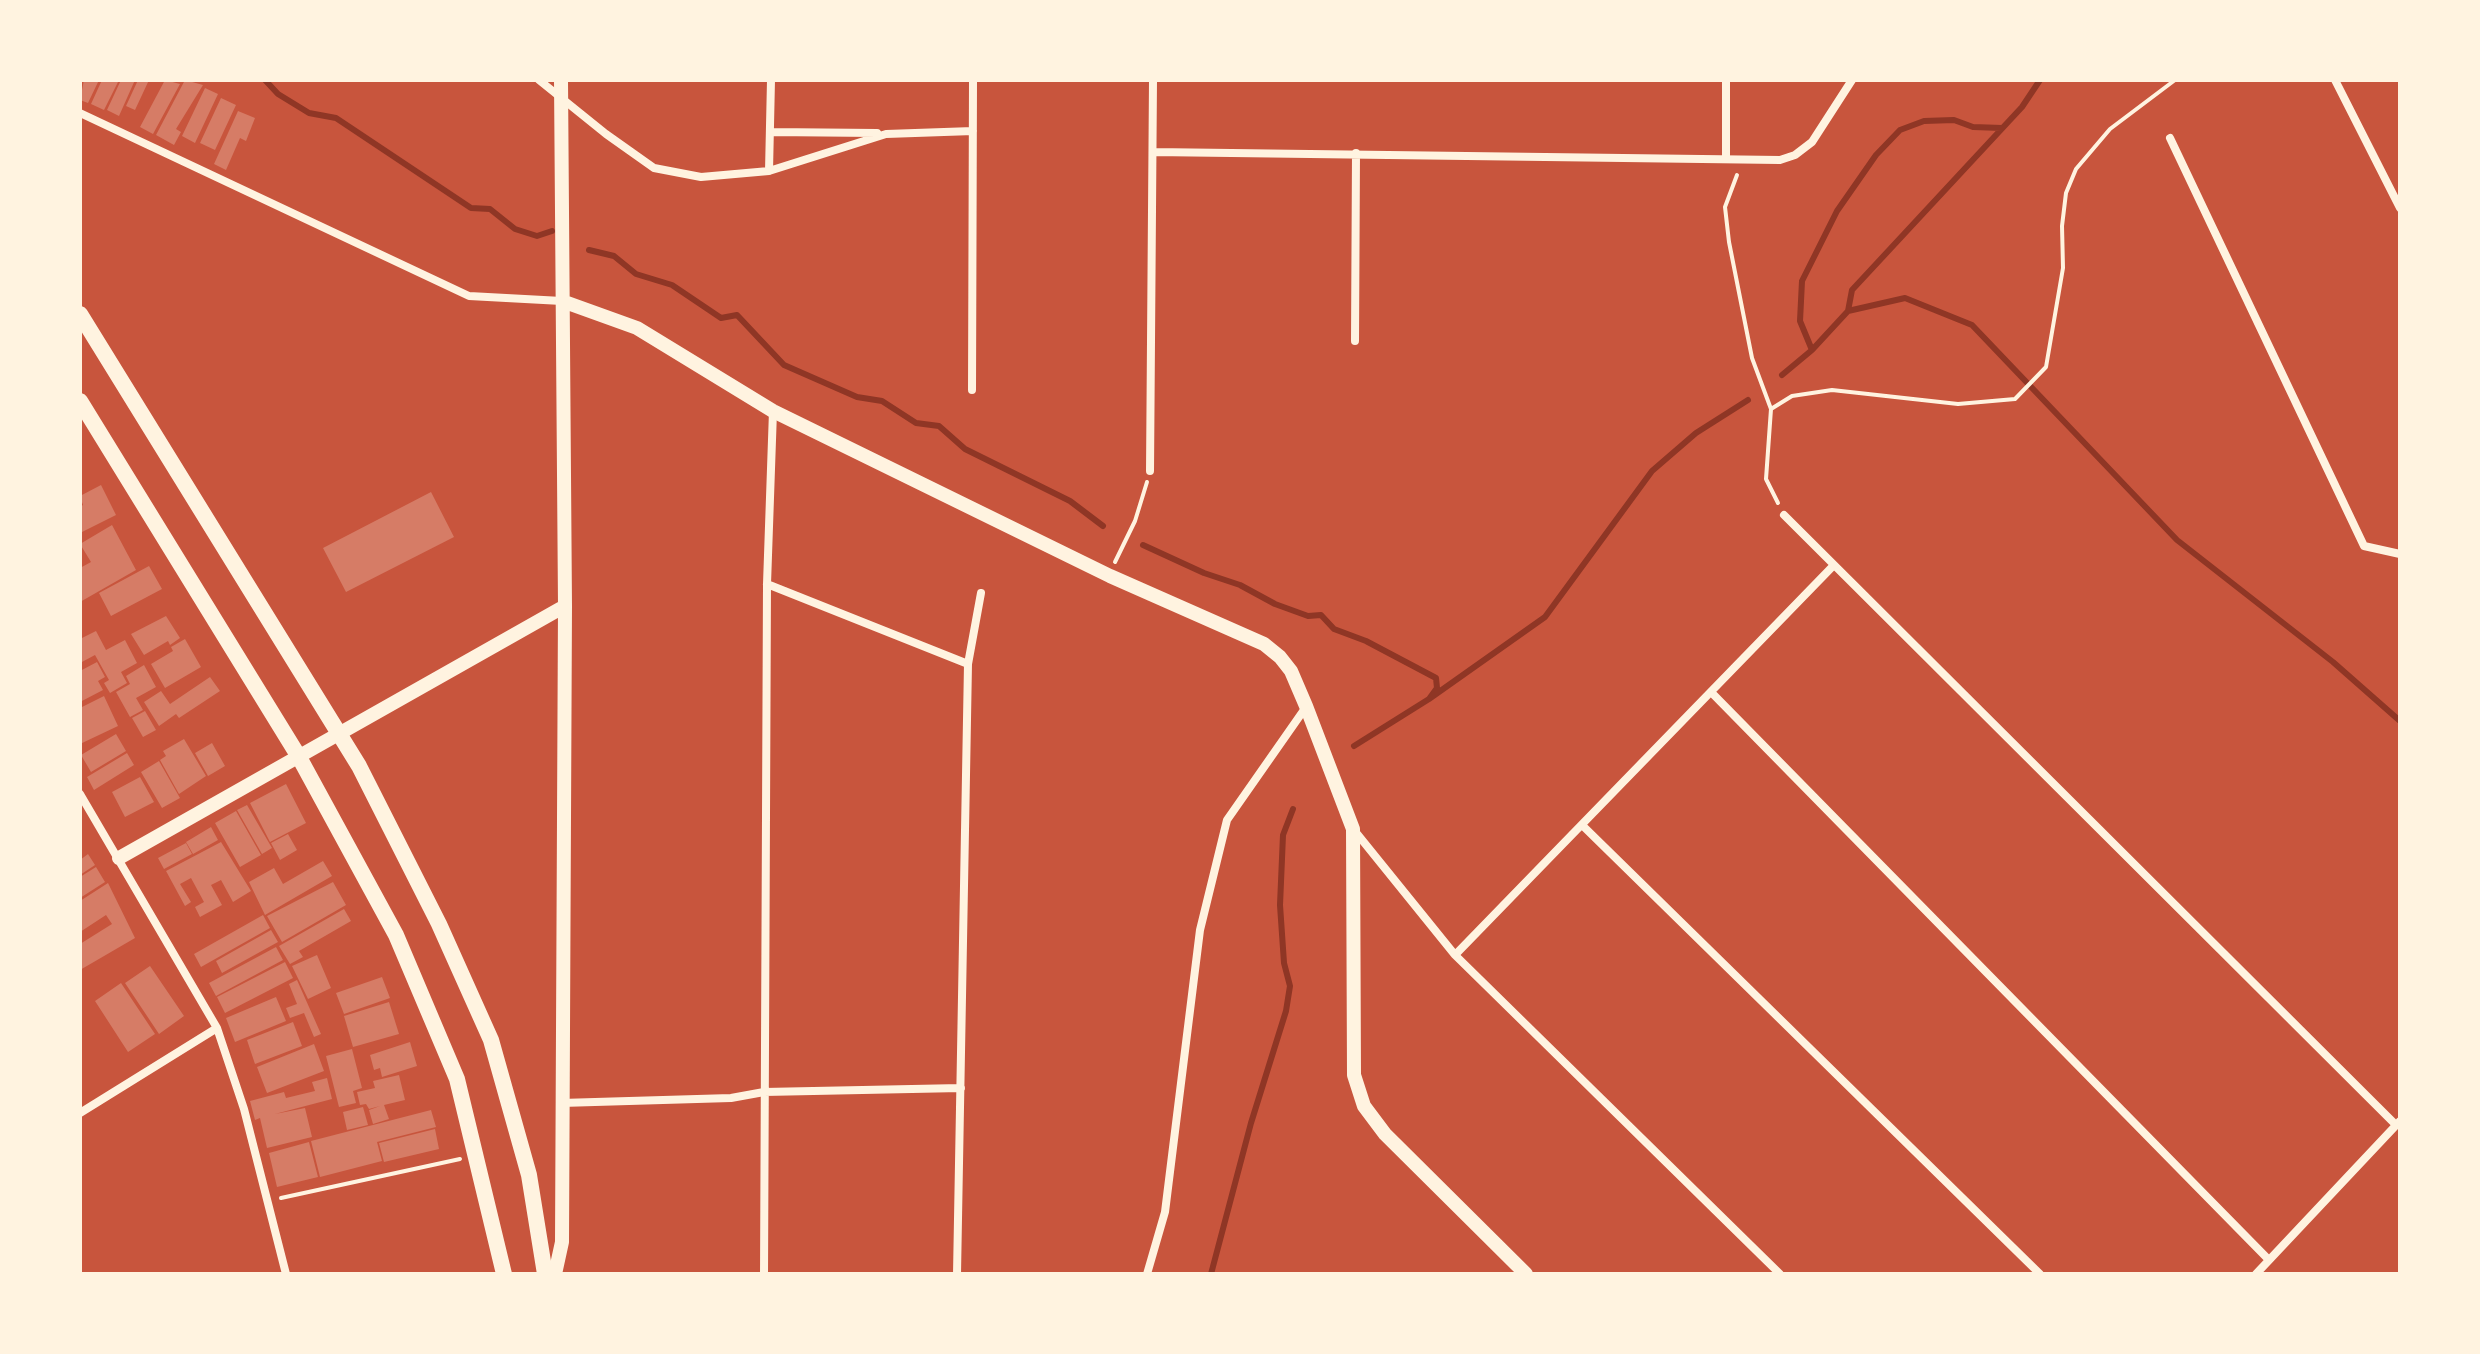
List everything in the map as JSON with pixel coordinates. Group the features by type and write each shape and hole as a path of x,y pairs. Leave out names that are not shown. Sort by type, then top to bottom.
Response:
{"main road":[{"path":"80,314 340,734 381,806 491,1040 529,1175 545,1274"},
{"path":"80,401 299,757 396,935 457,1079 478,1155 504,1274"}],"street":[{"path":"539,80 560,100 654,168 701,177 769,171 886,134"},
{"path":"555,1274 562,1242 565,606 561,80"},
{"path":"769,171 771,80"},
{"path":"972,390 973,80"},
{"path":"1150,471 1153,80"},
{"path":"1726,80 1726,157"},
{"path":"1153,152 1780,160 1795,155 1812,142 1852,80"},
{"path":"2335,80 2400,208"},
{"path":"80,113 469,296 562,301 637,328 773,411 1110,576 1264,644 1291,671 1350,822 1455,955 1780,1274"},
{"path":"770,132 886,134 973,131"},
{"path":"2170,138 2364,546 2400,554"},
{"path":"1355,341 1356,153"},
{"path":"764,1274 767,584 773,411"},
{"path":"1784,515 2398,1123 2256,1274"},
{"path":"1455,955 1834,565"},
{"path":"767,584 968,664"},
{"path":"957,1274 968,664 981,593"},
{"path":"119,858 565,606"},
{"path":"1711,692 2269,1260"},
{"path":"1147,1274 1165,1212 1200,930 1227,820 1306,706"},
{"path":"80,794 217,1028 244,1109 286,1274"},
{"path":"1350,822 1354,1075 1364,1106 1385,1134 1526,1274"},
{"path":"1582,825 2040,1274"},
{"path":"80,1113 217,1028"},
{"path":"561,1103 731,1098 764,1092 961,1088"}],"path":[{"path":"1771,409 1792,396 1832,390 1958,404 2015,399 2046,367 2063,268 2062,226 2066,193 2076,169 2110,129 2175,80"},
{"path":"1757,158 1735,176 1725,207 1752,358 1771,409 1766,479 1784,515"},
{"path":"1118,554 1135,521 1150,471"},
{"path":"267,1201 478,1155"}],"building":[{"path":"84,80 99,80 88,103 80,100"},
{"path":"102,80 119,80 104,110 91,104"},
{"path":"121,80 135,80 119,116 107,110"},
{"path":"138,80 149,80 135,110 126,106"},
{"path":"165,80 180,84 153,134 140,127"},
{"path":"185,80 203,85 176,129 181,132 174,145 156,135"},
{"path":"205,88 218,94 195,143 182,136"},
{"path":"221,98 236,105 215,150 200,143"},
{"path":"238,111 255,118 246,141 240,138 226,170 214,164"},
{"path":"101,485 116,515 80,533 80,507 83,505 80,496"},
{"path":"431,492 454,537 346,592 323,548"},
{"path":"112,525 136,570 80,602 80,568 91,562 80,544"},
{"path":"149,566 162,589 111,616 99,593"},
{"path":"166,616 180,638 170,645 168,641 144,655 131,634"},
{"path":"96,631 106,650 125,640 137,663 121,672 127,683 110,693 104,683 109,680 95,655 80,663 80,639"},
{"path":"185,639 201,667 165,688 151,664 173,651 171,647"},
{"path":"97,662 105,677 98,681 103,690 80,702 80,671"},
{"path":"144,665 156,687 136,698 143,710 130,717 116,692 130,684 126,676"},
{"path":"210,677 220,691 179,718 176,714 159,726 144,702 161,691 170,704"},
{"path":"104,696 118,726 80,744 80,708"},
{"path":"145,711 156,730 143,737 132,718"},
{"path":"116,734 126,751 91,772 81,755"},
{"path":"184,739 206,776 179,794 160,760 166,756 163,751"},
{"path":"212,743 225,766 208,776 195,753"},
{"path":"127,753 134,765 94,790 87,777"},
{"path":"159,761 180,798 162,808 141,772"},
{"path":"140,777 154,802 125,817 112,792"},
{"path":"286,784 306,823 270,842 250,803"},
{"path":"247,805 272,848 262,854 237,810"},
{"path":"236,811 261,855 240,867 215,823"},
{"path":"211,827 218,840 193,854 186,842"},
{"path":"288,834 297,850 280,860 271,843"},
{"path":"221,842 251,891 233,902 221,880 211,885 222,905 200,917 195,907 204,902 191,878 180,884 191,902 185,906 166,871"},
{"path":"186,843 192,854 164,869 158,858"},
{"path":"88,854 95,865 80,875 80,860"},
{"path":"323,861 332,876 265,915 249,882 274,868 283,884"},
{"path":"96,867 105,882 80,898 80,877"},
{"path":"333,882 346,905 282,942 267,916"},
{"path":"108,883 135,938 80,970 80,944 112,924 106,915 80,932 80,901"},
{"path":"344,909 351,921 299,951 303,957 290,964 279,946"},
{"path":"263,915 270,928 201,967 194,954"},
{"path":"271,930 278,942 222,973 216,961"},
{"path":"276,947 283,960 216,996 209,983"},
{"path":"317,955 331,988 308,999 292,966"},
{"path":"285,962 293,978 225,1013 217,997"},
{"path":"150,966 184,1016 159,1034 125,983"},
{"path":"382,977 390,998 344,1014 336,993"},
{"path":"297,980 321,1034 314,1037 304,1013 290,1018 286,1008 297,1004 289,984"},
{"path":"121,983 155,1034 128,1052 95,1001"},
{"path":"276,997 286,1021 235,1042 226,1018"},
{"path":"389,1002 399,1034 353,1047 344,1016"},
{"path":"293,1022 302,1046 255,1064 247,1040"},
{"path":"410,1042 417,1066 382,1077 380,1068 374,1070 370,1055"},
{"path":"314,1044 324,1071 267,1093 257,1067"},
{"path":"352,1049 362,1088 353,1091 356,1103 339,1107 326,1056"},
{"path":"399,1075 405,1100 384,1105 389,1119 373,1124 369,1110 380,1106 369,1109 366,1104 360,1105 357,1092 375,1088 373,1081"},
{"path":"327,1078 332,1099 275,1114 305,1108 312,1137 267,1148 260,1118 255,1120 250,1101 284,1092 286,1098 315,1091 312,1082"},
{"path":"363,1107 368,1125 347,1130 343,1112"},
{"path":"431,1110 436,1127 377,1142 382,1161 320,1177 311,1141"},
{"path":"435,1129 439,1149 384,1162 379,1143"},
{"path":"309,1142 318,1177 277,1187 269,1153"}],"waterway":[{"path":"265,80 278,94 309,113 336,118 471,208 490,209 515,229 537,236 552,231"},
{"path":"1782,375 1812,350 1848,311 1852,290 2022,107 2040,80"},
{"path":"1812,350 1800,321 1802,281 1837,211 1876,155 1900,130 1924,121 1954,120 1973,127 2002,128"},
{"path":"589,250 614,256 636,274 672,285 721,318 737,315 784,365 857,397 882,401 916,423 939,426 965,449 1070,501 1103,526"},
{"path":"1848,311 1905,298 1972,325 2177,540 2333,662 2400,721"},
{"path":"1429,699 1545,617 1652,471 1696,433 1748,400"},
{"path":"1143,545 1204,573 1240,585 1275,604 1308,616 1321,615 1334,629 1366,641 1436,678 1437,688 1429,699 1354,746"},
{"path":"1211,1274 1251,1123 1286,1011 1290,986 1284,963 1280,905 1283,835 1293,809"}]}
